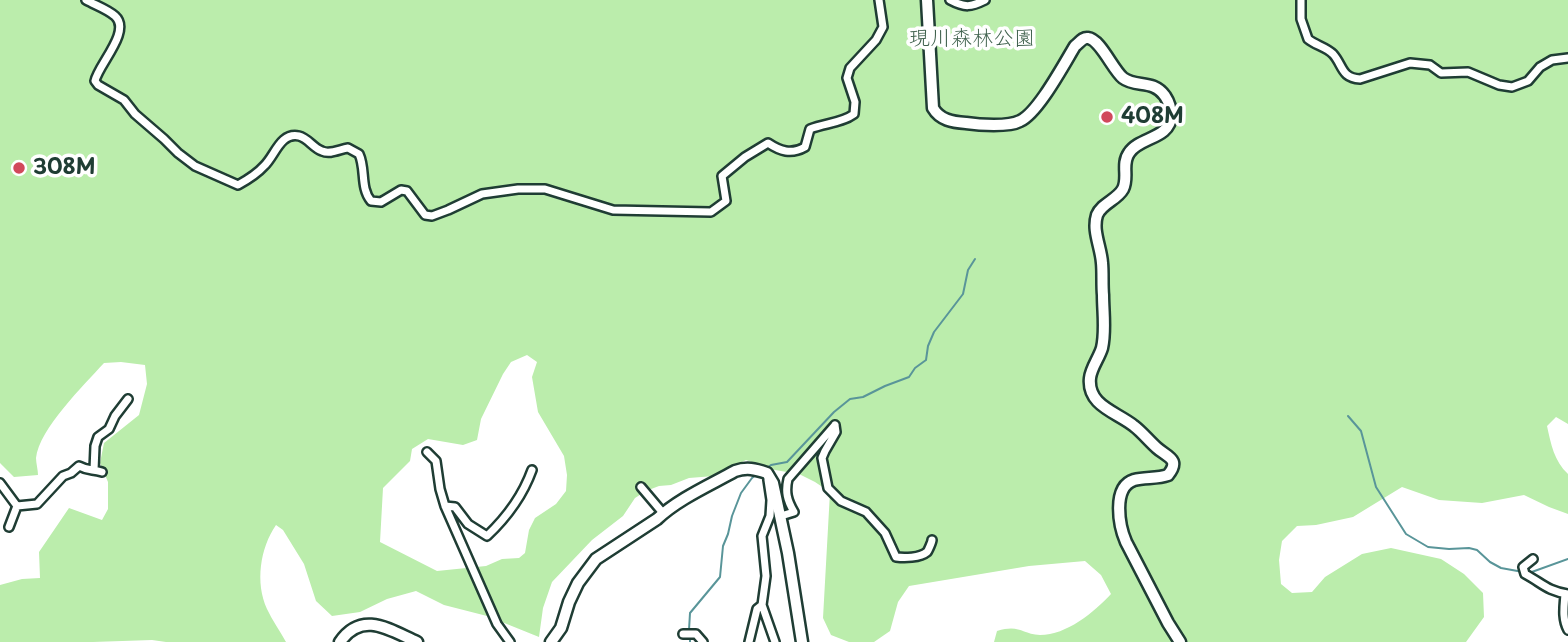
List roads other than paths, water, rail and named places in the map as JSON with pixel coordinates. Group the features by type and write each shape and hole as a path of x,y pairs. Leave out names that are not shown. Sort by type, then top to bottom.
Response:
{"street":[{"path":"86,0 115,16 120,22 116,41 95,81 124,100 141,120 195,166 238,186 266,165 284,139 301,136 321,151 348,148 359,154 363,164 366,195 371,201 381,202 401,190 407,191 425,215 432,216 482,194 518,189 545,189 613,210 711,212 726,201 722,176 745,157 768,142 778,149 796,152 804,147 810,129 846,120 854,114 855,102 847,78 850,68 876,40 883,27 879,0"},
{"path":"927,0 933,108 937,115 951,122 1020,122 1031,114 1075,46 1088,38 1098,45 1124,79 1159,89 1167,99 1170,122 1164,132 1128,154 1123,190 1104,206 1098,215 1096,231 1102,262 1104,331 1102,347 1090,378 1091,390 1107,411 1133,424 1173,461 1168,475 1131,481 1120,495 1120,513 1126,542 1180,642"},
{"path":"950,0 961,6 971,6 985,0"},
{"path":"1301,0 1301,19 1308,39 1334,55 1341,68 1352,78 1360,79 1410,63 1430,65 1441,73 1468,72 1499,85 1512,87 1528,81 1540,67 1552,60 1568,58"},
{"path":"17,506 37,504 63,476 79,467 98,471 94,446 98,438 109,429 128,399"},
{"path":"781,516 794,512 787,498 788,479 835,425 836,432 822,458 828,488 841,501 866,512 885,533 896,557 905,558 928,551 932,540"},
{"path":"427,453 436,461 445,506 497,624 510,642"},
{"path":"551,642 561,628 565,611 578,583 596,558 687,497 744,468 767,473 773,483 802,642"},
{"path":"445,506 455,507 468,524 487,536 512,508 526,486 532,470"},
{"path":"767,473 771,500 770,516 762,536 766,576 761,605 775,642"},
{"path":"0,483 17,506"},
{"path":"640,487 663,513"},
{"path":"9,527 17,506"},
{"path":"1533,559 1523,567 1524,572 1546,589 1567,594 1562,609 1568,630"},
{"path":"748,642 757,609 761,605"},
{"path":"340,642 354,627 373,624 417,642"},
{"path":"687,634 698,635 703,642"}],"waterway":[{"path":"767,468 787,462 834,412 850,399 863,397 909,377 915,368 926,360 934,332 963,294 968,270 975,259"},
{"path":"1348,416 1361,431 1376,487 1406,534 1428,547 1477,550 1501,568 1523,572"},
{"path":"689,630 690,613 720,577 723,546 732,516 741,493 757,474"},
{"path":"1529,573 1568,559"},
{"path":"690,635 690,642"}],"place":[{"name":"408M","path":"1107,117"},
{"name":"308M","path":"19,168"}],"park label":[{"name":"現川森林公園","path":"972,39"}]}
